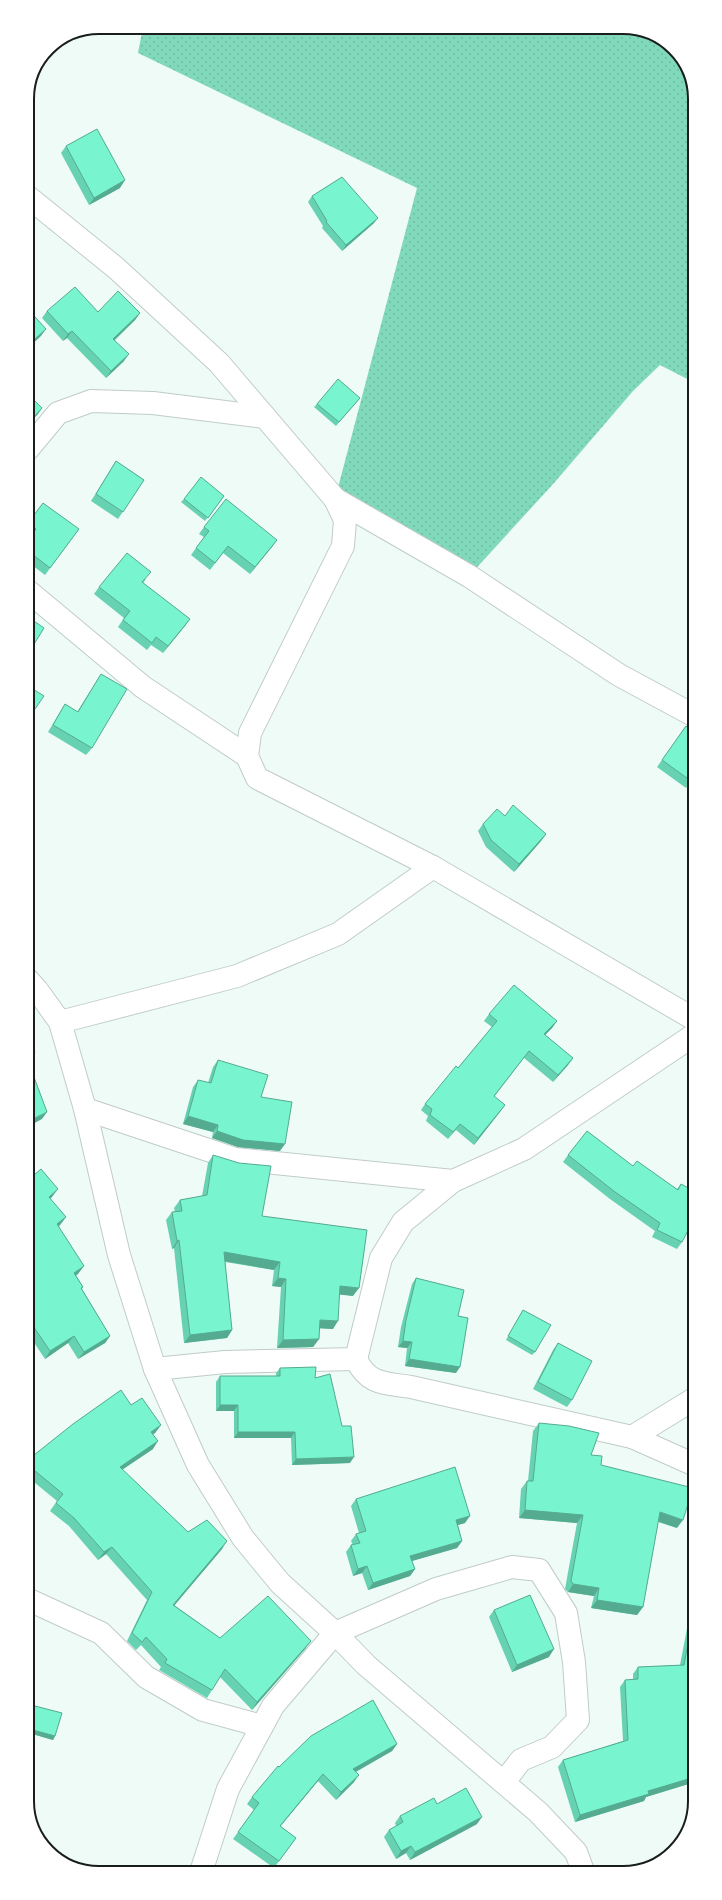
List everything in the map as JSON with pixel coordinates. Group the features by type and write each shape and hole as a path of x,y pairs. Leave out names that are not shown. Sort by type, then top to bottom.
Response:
{"street":[{"path":"34,202 116,268 214,358 335,499 345,520 344,546 250,733 247,756 257,778 433,867 688,1016"},
{"path":"34,442 58,413 91,401 152,403 265,417"},
{"path":"335,499 469,576 619,674 688,713"},
{"path":"34,596 143,687 247,756"},
{"path":"60,1022 237,976 338,934 433,867"},
{"path":"34,987 60,1022 85,1109 119,1255 154,1369 198,1465 243,1538 280,1583 335,1633 366,1665 538,1812 576,1852 581,1866"},
{"path":"688,1039 524,1149 453,1181 403,1222 382,1258 356,1359 362,1372 376,1382 411,1387 632,1436 688,1462"},
{"path":"85,1109 235,1158 453,1181"},
{"path":"154,1369 226,1362 356,1359"},
{"path":"632,1436 688,1403"},
{"path":"203,1866 228,1789 273,1706 335,1633 436,1589 512,1567 539,1570 566,1613 574,1662 578,1720 552,1747 521,1760 504,1782"},
{"path":"34,1602 101,1633 146,1677 202,1710 262,1726"}],"green space":[{"path":"142,34 627,34 640,36 655,43 669,53 677,63 686,82 688,99 688,379 660,365 633,391 554,483 469,576 335,499 417,188 138,53"}],"building":[{"path":"97,129 125,180 94,198 66,146"},
{"path":"342,177 378,218 346,245 326,222 327,221 312,196"},
{"path":"75,287 98,312 118,291 140,313 113,339 129,354 111,371 72,331 68,334 47,311"},
{"path":"34,316 46,329 34,340"},
{"path":"338,379 360,398 339,422 317,404"},
{"path":"34,400 42,408 34,417"},
{"path":"116,461 144,480 123,512 96,494"},
{"path":"201,477 224,496 208,518 184,499"},
{"path":"226,499 277,540 255,567 228,546 215,563 196,548 209,531 204,527"},
{"path":"43,503 79,529 50,568 34,556 34,532 36,529 34,528 34,515"},
{"path":"127,553 151,572 142,582 190,619 168,646 156,637 152,643 123,620 130,611 99,587"},
{"path":"34,621 44,628 34,644"},
{"path":"101,674 127,689 92,748 53,725 65,704 78,712"},
{"path":"34,690 44,696 34,710"},
{"path":"686,726 688,728 688,779 662,760"},
{"path":"513,805 546,834 519,864 491,840 483,824 497,809 505,816"},
{"path":"514,985 557,1021 544,1034 573,1058 558,1075 529,1051 494,1096 505,1105 478,1138 460,1124 453,1132 430,1115 432,1109 425,1104 456,1066 458,1068 497,1021 489,1014"},
{"path":"218,1060 268,1075 261,1097 292,1102 285,1144 243,1140 217,1131 218,1125 188,1116 198,1080 211,1083"},
{"path":"34,1077 47,1112 34,1118"},
{"path":"587,1131 633,1166 637,1161 678,1190 681,1184 688,1188 688,1230 682,1242 657,1230 660,1223 615,1192 568,1155"},
{"path":"213,1155 239,1163 271,1166 262,1216 367,1230 359,1288 340,1286 338,1321 320,1320 319,1339 283,1340 286,1279 278,1278 280,1262 224,1252 232,1330 190,1335 179,1240 177,1241 172,1212 182,1211 180,1200 207,1195"},
{"path":"41,1169 58,1189 49,1197 66,1217 57,1224 84,1266 74,1273 83,1287 81,1288 110,1336 84,1352 74,1336 50,1351 34,1327 34,1175"},
{"path":"416,1278 464,1290 458,1316 468,1318 460,1367 409,1359 412,1342 403,1341 406,1320"},
{"path":"523,1310 551,1325 535,1352 508,1336"},
{"path":"558,1343 592,1361 572,1400 538,1382"},
{"path":"316,1367 315,1378 330,1374 342,1426 351,1426 354,1457 296,1459 295,1432 238,1432 238,1405 220,1405 220,1376 280,1376 280,1368"},
{"path":"121,1390 131,1405 142,1398 161,1425 151,1432 158,1441 120,1467 188,1532 207,1520 227,1541 173,1605 220,1638 268,1596 311,1641 257,1702 225,1669 212,1690 165,1663 167,1659 146,1637 142,1642 132,1633 152,1592 112,1547 104,1552 74,1518 56,1503 63,1494 34,1470 34,1455 73,1424"},
{"path":"539,1423 569,1426 599,1433 591,1455 602,1456 601,1465 688,1487 688,1504 683,1520 660,1512 643,1607 597,1600 599,1588 573,1584 571,1581 583,1515 525,1510 527,1481 533,1481"},
{"path":"455,1467 470,1516 456,1520 462,1541 410,1556 415,1569 373,1583 367,1566 358,1569 351,1545 360,1543 356,1534 366,1531 356,1499"},
{"path":"530,1595 554,1649 517,1665 494,1610"},
{"path":"688,1644 688,1779 648,1791 649,1794 580,1815 563,1760 628,1740 625,1680 638,1679 638,1667 684,1665"},
{"path":"373,1700 397,1744 353,1769 359,1775 341,1792 323,1774 280,1826 296,1838 279,1861 238,1832 259,1803 252,1797 278,1766 279,1767 311,1736"},
{"path":"35,1706 62,1713 55,1736 34,1730"},
{"path":"466,1788 482,1817 415,1852 411,1846 401,1851 389,1830 403,1822 400,1816 434,1798 437,1804"}]}
